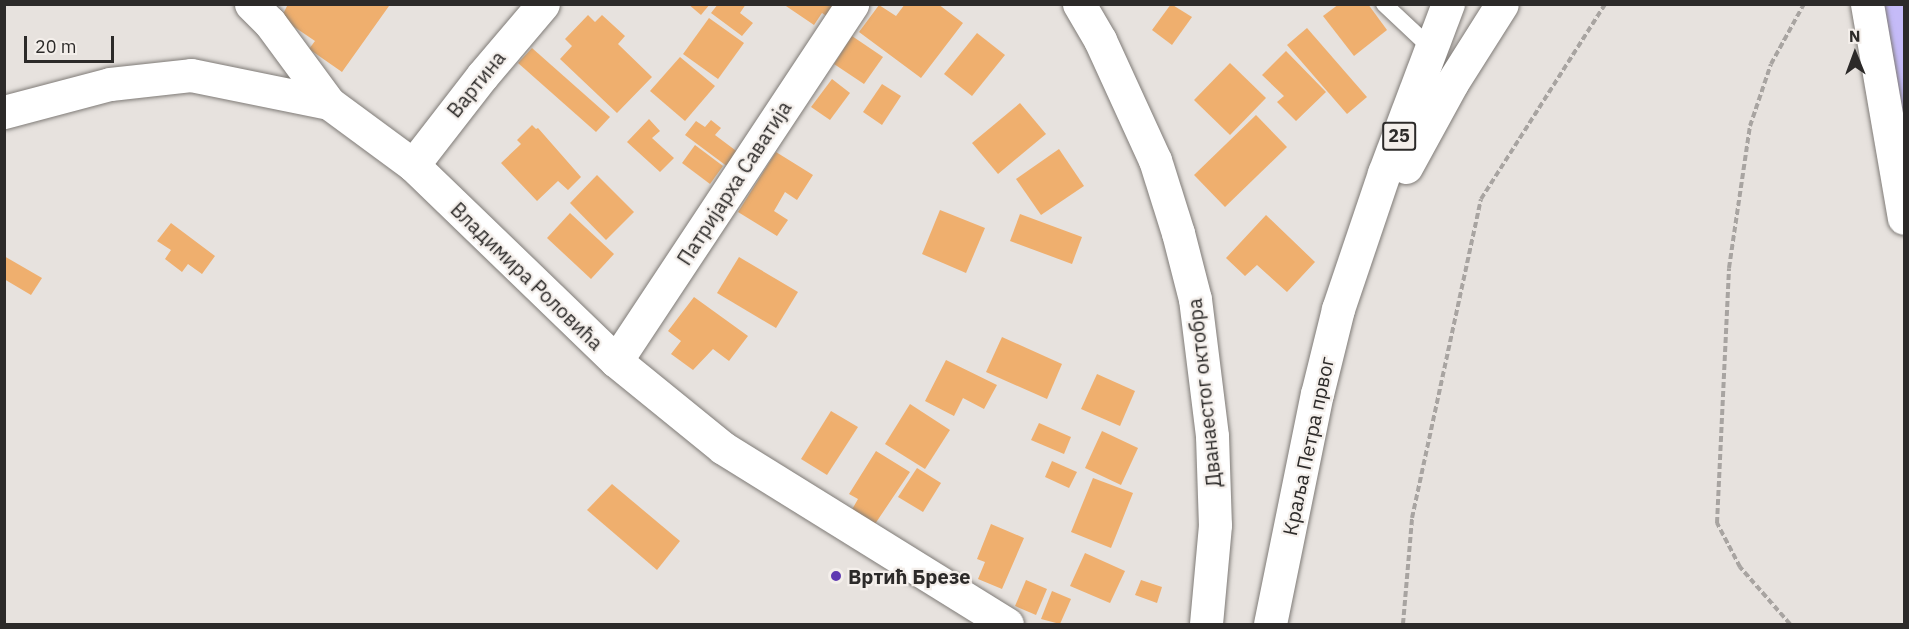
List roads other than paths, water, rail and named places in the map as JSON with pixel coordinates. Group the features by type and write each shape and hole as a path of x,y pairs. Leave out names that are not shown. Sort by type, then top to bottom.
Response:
{"street":[{"path":"251,4 270,24 329,103"},
{"name":"Вартина","path":"413,165 482,76 543,4"},
{"name":"Патријарха Саватија","path":"616,361 852,4"},
{"name":"Дванаестог октобра","path":"1080,4 1100,40 1155,160 1178,233 1195,299 1212,436 1215,514 1206,624"},
{"name":"25","path":"1350,268 1448,4"},
{"path":"1350,268 1452,83 1502,4"},
{"path":"1867,4 1905,218"},
{"name":"Владимира Роловића","path":"4,112 110,84 190,75 329,103 413,165 616,361 723,448 1007,624"},
{"name":"Краља Петра првог","path":"1270,624 1317,394 1350,268"}],"lane":[{"path":"1384,4 1432,50"}],"place":[{"name":"Вртић Брезе","path":"836,576"}]}
